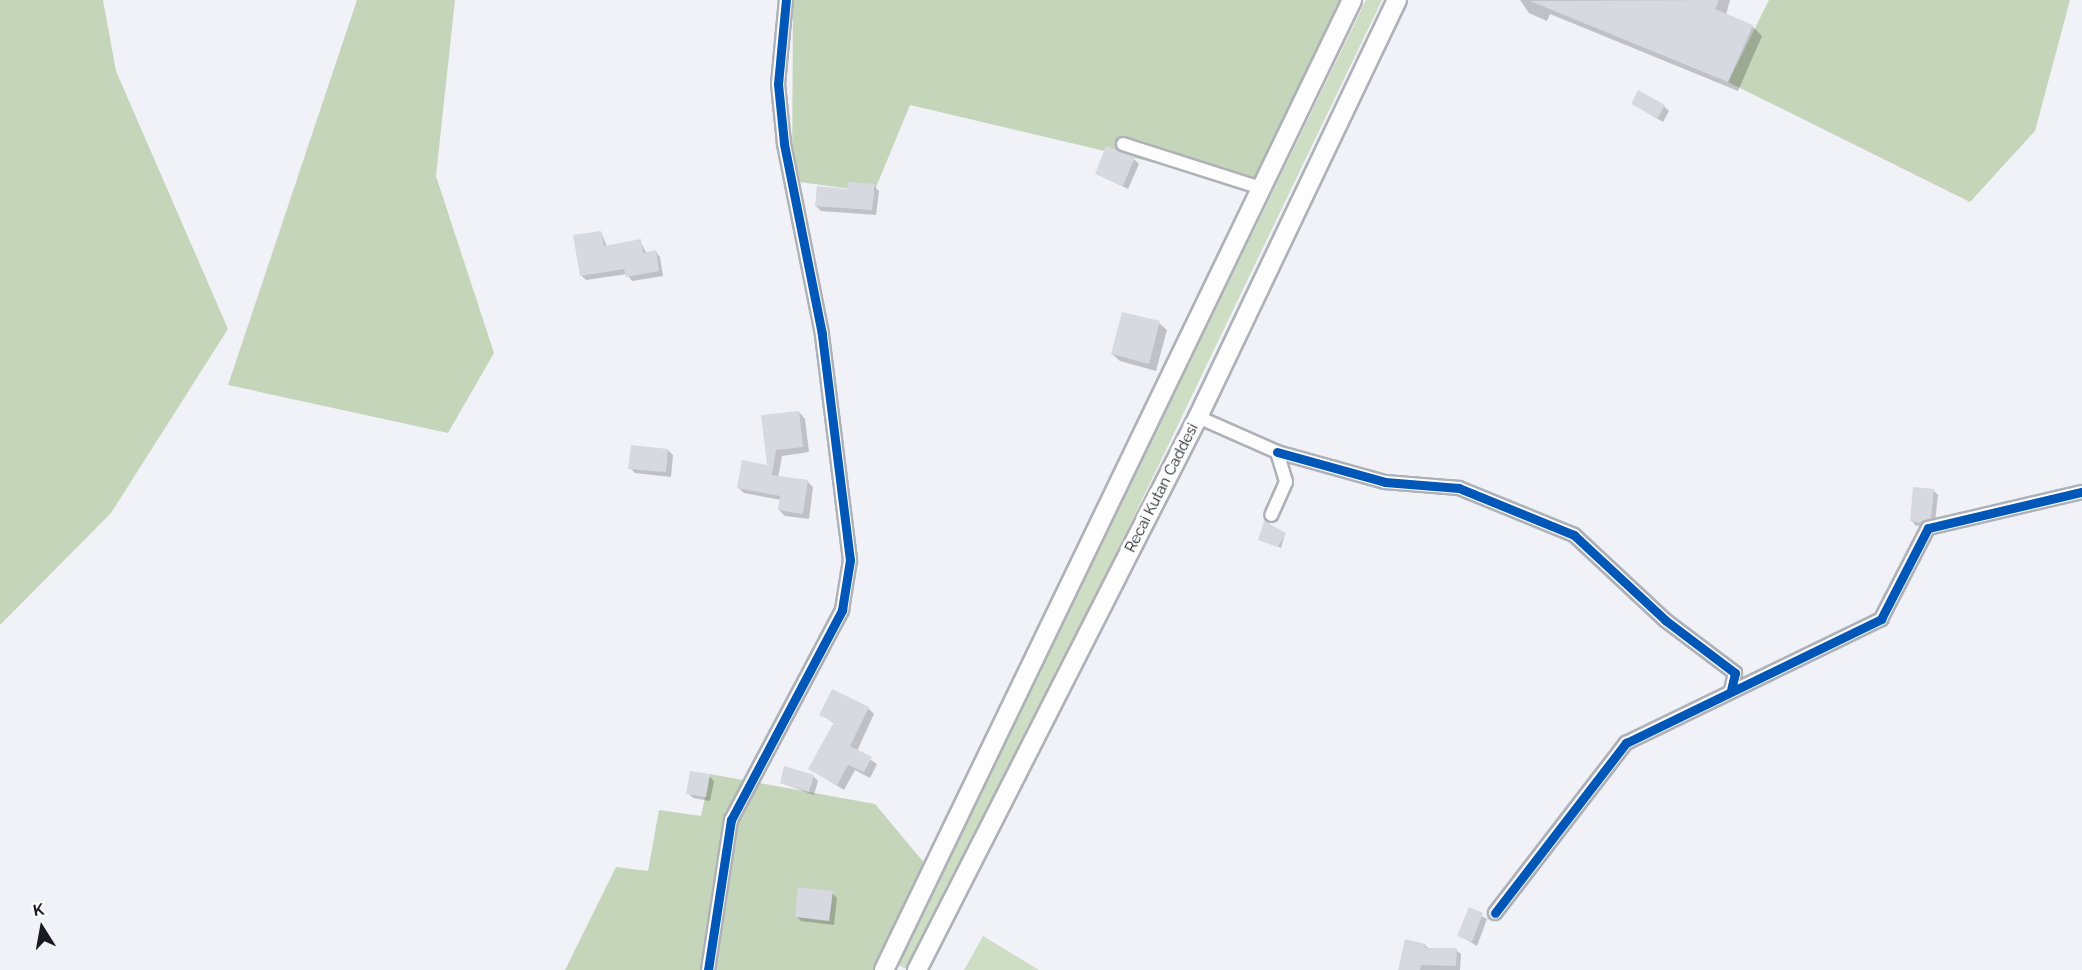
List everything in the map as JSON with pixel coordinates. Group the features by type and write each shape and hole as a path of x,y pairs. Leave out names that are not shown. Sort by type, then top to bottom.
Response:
{"main road":[{"path":"884,970 1352,0"},
{"name":"Recai Kutan Caddesi","path":"917,970 1198,417 1397,0"}],"street":[{"path":"708,970 731,820 842,610 850,560 822,334 784,143 778,84 786,0"},
{"path":"1123,144 1261,188"},
{"path":"1198,417 1277,452 1385,482 1459,488 1574,535 1665,620 1735,674 1731,690"},
{"path":"1271,515 1286,482 1277,452"},
{"path":"1495,913 1626,743 1731,690 1881,620 1928,528 2082,492"}],"green space":[{"path":"0,0 103,0 116,71 228,329 111,513 0,625"},
{"path":"357,0 455,0 436,176 494,353 448,433 228,385"},
{"path":"793,0 1352,0 1261,188 910,105 874,192 792,181"},
{"path":"1366,0 1382,0 1124,537 908,970 897,964"},
{"path":"1769,0 2070,0 2035,131 1970,202 1728,82"},
{"path":"710,774 875,804 931,871 885,970 565,970 616,867 648,871 659,810 701,816"},
{"path":"983,936 1039,970 964,970"}],"building":[{"path":"1719,0 1715,9 1753,25 1728,82 1530,1"},
{"path":"1638,90 1665,105 1658,118 1631,104"},
{"path":"1106,146 1135,157 1123,186 1095,174"},
{"path":"848,182 875,184 872,210 815,206 817,186 847,189"},
{"path":"601,231 604,246 641,239 643,253 656,250 659,271 626,277 624,269 580,276 573,235"},
{"path":"1122,312 1160,321 1149,364 1111,354"},
{"path":"799,411 803,447 776,450 772,475 808,480 803,514 778,510 780,496 737,488 742,460 767,465 761,415"},
{"path":"631,445 668,449 666,472 628,469"},
{"path":"1913,487 1934,489 1931,519 1922,523 1910,521"},
{"path":"1264,521 1286,533 1278,547 1258,540"},
{"path":"832,689 869,707 850,746 872,757 864,772 848,765 837,785 808,769 834,722 819,715"},
{"path":"784,766 814,775 809,792 780,783"},
{"path":"690,771 710,774 706,797 686,794"},
{"path":"798,887 833,891 829,921 795,917"},
{"path":"1469,907 1483,913 1472,942 1457,936"},
{"path":"1405,939 1426,944 1425,948 1457,948 1456,966 1421,965 1420,970 1398,970"}],"cycle path":[{"path":"708,970 731,820 842,610 850,560 822,334 784,143 778,84 786,0"},
{"path":"1277,452 1385,482 1459,488 1574,535 1665,620 1735,673 1731,690"},
{"path":"1495,913 1626,743 1881,619 1928,528 2082,492"}]}
